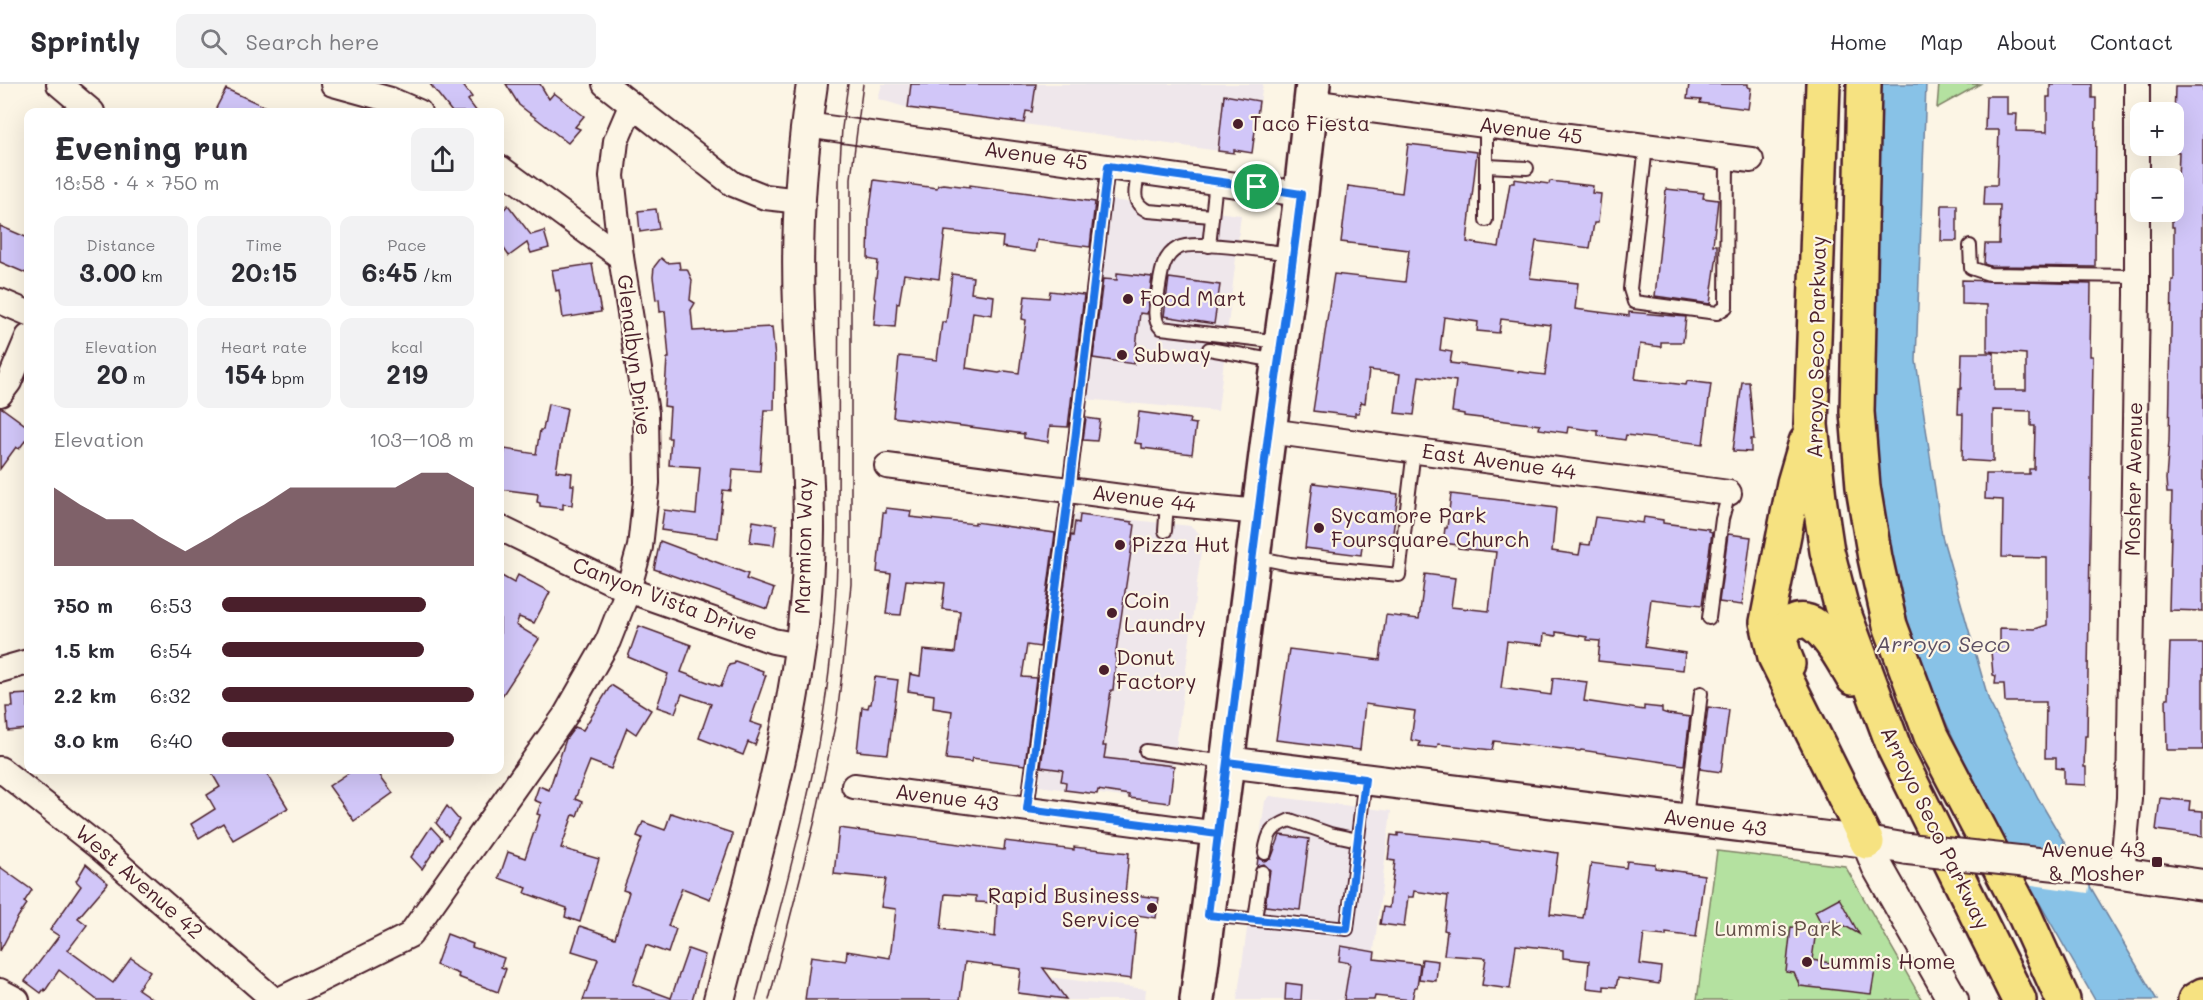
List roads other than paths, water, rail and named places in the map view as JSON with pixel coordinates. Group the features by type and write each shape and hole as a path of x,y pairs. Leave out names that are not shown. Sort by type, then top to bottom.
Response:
{"highway":[{"name":"Arroyo Seco Parkway","path":"1823,84 1811,425 1827,551 1855,645 1895,750 2019,1000"},
{"name":"Arroyo Seco Parkway","path":"1864,84 1857,412 1863,487 1875,558 1890,625 1931,736 2024,914 2063,1000"},
{"path":"1811,425 1794,483 1767,622 1775,657 1867,843"},
{"path":"1801,706 1782,645 1785,628 1794,620 1803,619 1816,626 1836,650 1895,750"},
{"path":"2024,914 2082,1000"},
{"path":"2195,1000 2203,995"}],"main road":[{"path":"1197,1000 1312,93"}],"street":[{"path":"59,84 87,108"},
{"path":"333,84 391,100 410,108"},
{"path":"605,84 733,184 765,197 800,201"},
{"name":"Marmion Way","path":"719,1000 782,749 800,646 808,531 799,304 800,201 812,84"},
{"name":"Mosher Avenue","path":"2108,871 2129,798 2137,276 2137,84"},
{"name":"Avenue 45","path":"1312,93 1486,125 1751,160"},
{"name":"Glenalbyn Drive","path":"279,1000 323,992 410,935 565,716 608,641 628,590 640,548 647,483 646,413 621,257 612,176 616,141 631,106"},
{"name":"Avenue 45","path":"806,125 1301,194"},
{"path":"504,171 621,257"},
{"path":"0,301 24,310"},
{"path":"0,394 9,382 24,346"},
{"name":"East Avenue 44","path":"1269,431 1729,493"},
{"name":"Avenue 44","path":"887,466 1167,503 1259,512"},
{"name":"Canyon Vista Drive","path":"504,530 628,590 773,641 800,646"},
{"path":"0,670 24,663"},
{"name":"Avenue 43","path":"1227,762 1908,849 2108,871 2203,885"},
{"name":"West Avenue 42","path":"0,769 100,848 274,1000"},
{"name":"Avenue 43","path":"854,786 1218,834"},
{"path":"1867,843 1877,866 1953,1000"},
{"path":"0,991 17,1000"}],"lane":[{"path":"1486,125 1486,220"},
{"path":"1646,146 1630,289 1634,302 1717,313 1726,307 1727,156"},
{"path":"1027,809 1069,490 1108,166"},
{"path":"1487,166 1527,168"},
{"path":"1139,171 1136,202 1140,207 1148,211 1212,216"},
{"path":"1209,246 1216,181"},
{"path":"1280,352 1158,327 1155,309 1163,264 1177,248 1209,246 1293,254"},
{"path":"1970,246 1971,268 1989,274 2137,276"},
{"path":"1209,349 1280,352"},
{"path":"1253,557 1290,564 1399,575 1414,450"},
{"path":"1709,618 1722,519 1729,493"},
{"path":"1165,531 1167,503"},
{"path":"1686,819 1701,693"},
{"path":"1146,751 1227,762"},
{"path":"1208,915 1347,929 1365,779"},
{"path":"1265,853 1267,837 1275,826 1290,820 1330,834 1358,840"},
{"path":"1255,920 1262,872"}],"water":[{"name":"Arroyo Seco","path":"1878,84 1926,84 1916,361 1942,536 1989,701 2038,798 2157,1000 2095,1000 1989,815 1917,660 1879,502 1869,303"}],"tram line":[{"path":"756,1000 810,787 823,715 832,645 838,528 839,180 842,128 848,84"},
{"path":"769,1000 815,820 837,716 843,665 851,584 851,178 863,84"}],"place":[{"name":"Taco Fiesta","path":"1238,124"},
{"name":"Food Mart","path":"1128,299"},
{"name":"Subway","path":"1122,355"},
{"name":"Sycamore Park Foursquare Church","path":"1319,528"},
{"name":"Pizza Hut","path":"1120,545"},
{"name":"Coin Laundry","path":"1112,613"},
{"name":"Donut Factory","path":"1104,670"},
{"name":"Avenue 43 & Mosher","path":"2157,862"},
{"name":"Rapid Business Service","path":"1152,908"},
{"name":"Lummis Home","path":"1807,962"}],"park label":[{"name":"Lummis Park","path":"1778,929"}]}
